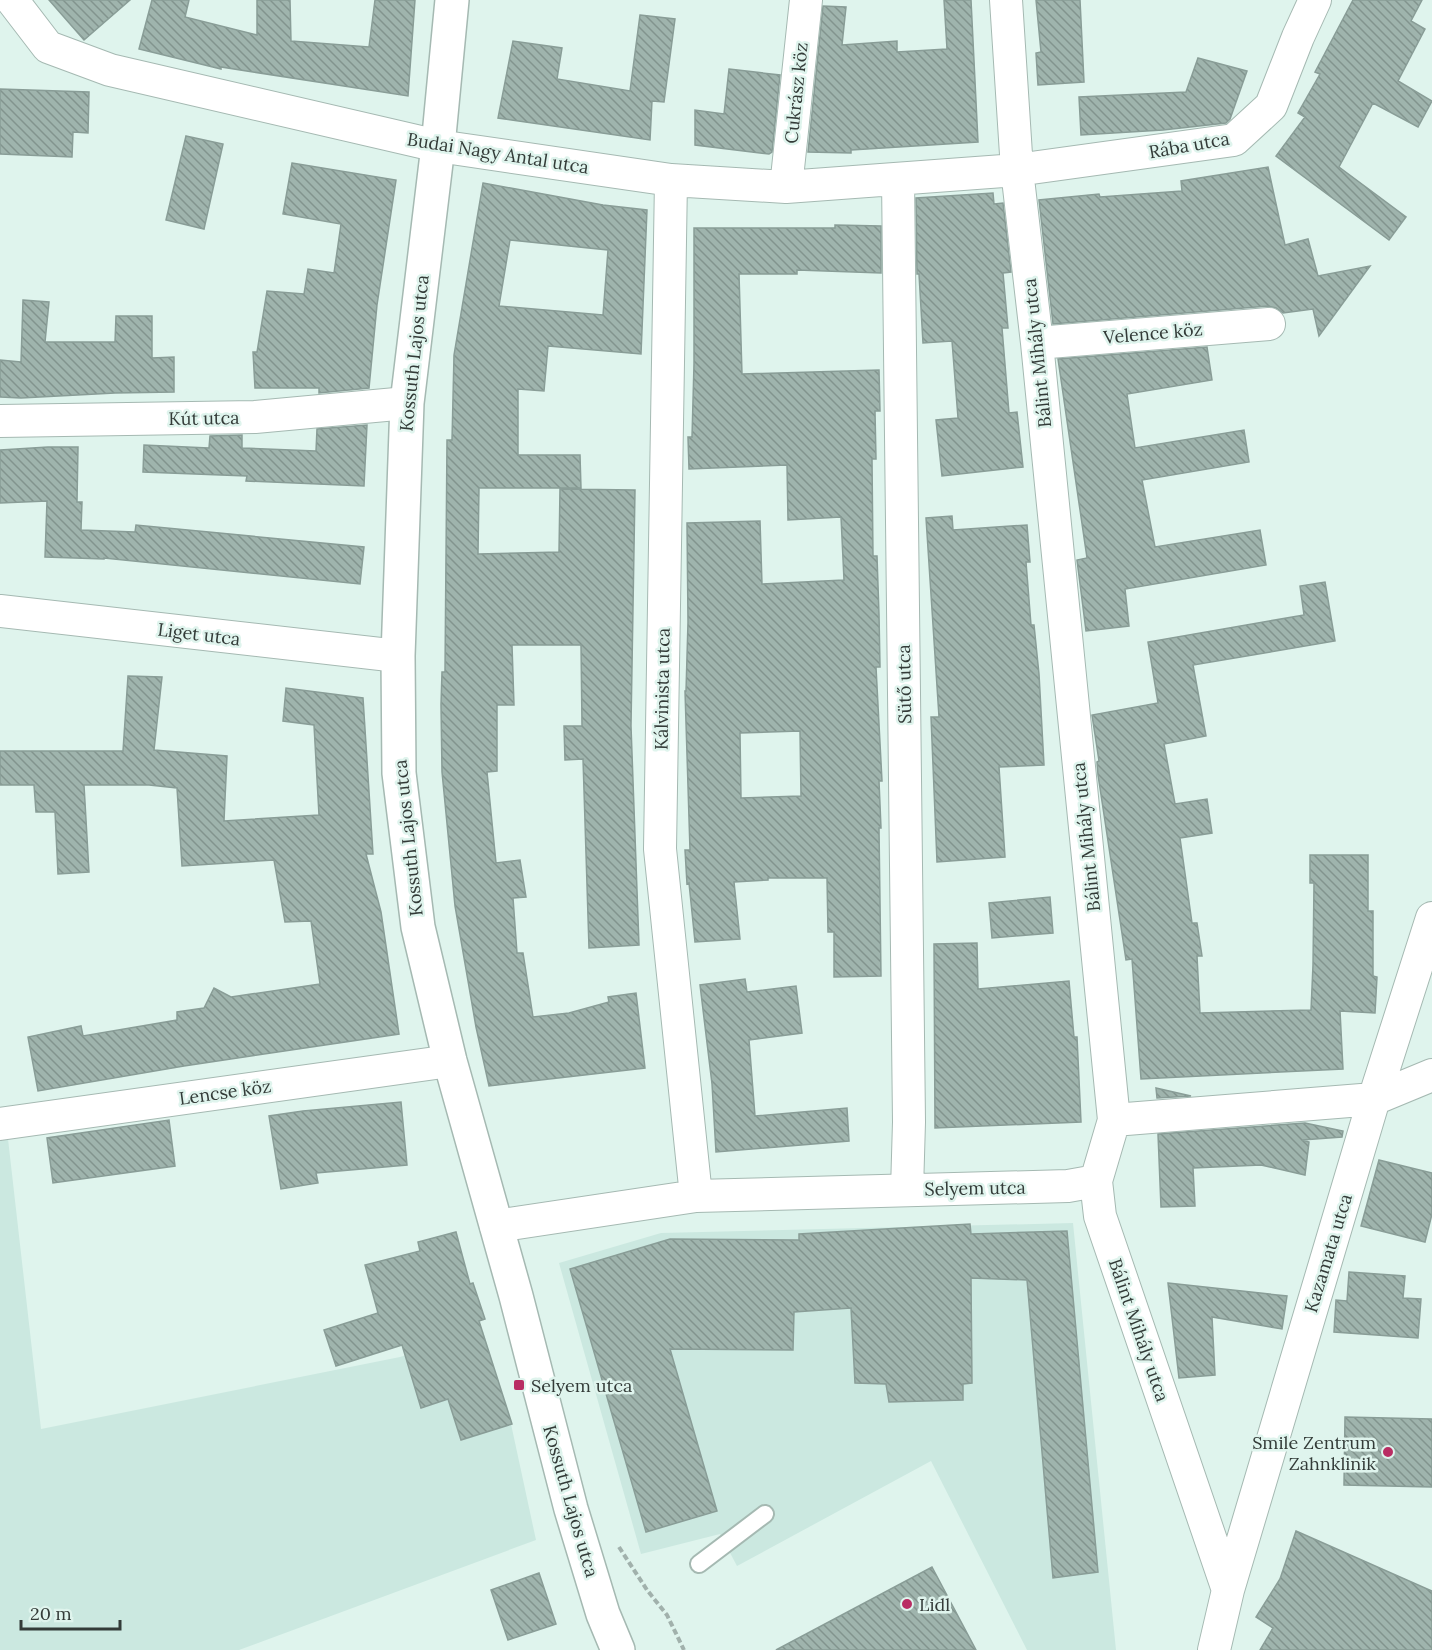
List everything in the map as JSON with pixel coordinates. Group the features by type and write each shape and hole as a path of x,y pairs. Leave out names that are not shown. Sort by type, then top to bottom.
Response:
{"street":[{"name":"Budai Nagy Antal utca","path":"12,0 48,47 110,70 438,146 671,180 786,187 1017,170"},
{"name":"Kossuth Lajos utca","path":"452,0 438,146 407,403 398,656 399,773 418,927 450,1061 571,1509 603,1614 618,1650"},
{"name":"Cukrász köz","path":"786,187 806,0"},
{"name":"Bálint Mihály utca","path":"1006,0 1017,170 1037,343 1114,1120 1095,1181 1100,1216 1228,1590"},
{"name":"Rába utca","path":"1017,170 1234,140 1271,106 1315,0"},
{"name":"Sütő utca","path":"898,179 909,1087 907,1190"},
{"name":"Kálvinista utca","path":"671,180 660,849 696,1196"},
{"name":"Velence köz","path":"1037,343 1269,324"},
{"name":"Kút utca","path":"0,421 255,417 407,403"},
{"name":"Liget utca","path":"0,611 398,656"},
{"name":"Kazamata utca","path":"1228,1590 1374,1099 1432,918"},
{"name":"Lencse köz","path":"0,1124 450,1061"},
{"path":"1114,1120 1374,1099 1432,1075"},
{"name":"Selyem utca","path":"496,1226 696,1196 1068,1186 1095,1181"},
{"path":"1214,1650 1228,1590"}],"lane":[{"path":"699,1564 765,1514"}],"path":[{"path":"618,1545 647,1590 667,1615 684,1650"}],"shaded area":[{"path":"8,1139 41,1429 400,1357 483,1331 511,1424 536,1540 239,1650 0,1650 0,1140"},
{"path":"1073,1223 1116,1650 1027,1650 931,1461 737,1566 720,1534 641,1554 559,1263 661,1233"}],"building":[{"path":"49,0 130,0 84,40"},
{"path":"152,0 189,0 185,17 257,35 257,0 290,0 291,41 369,47 375,0 415,0 408,96 221,67 221,69 139,49"},
{"path":"944,0 971,0 978,142 851,150 851,153 808,152 823,6 846,7 842,45 897,41 897,52 947,49"},
{"path":"1036,0 1080,0 1084,82 1038,85 1036,53 1041,52"},
{"path":"1353,0 1422,0 1411,21 1425,29 1398,81 1432,101 1418,127 1373,103 1339,167 1406,217 1389,240 1276,156 1305,117 1298,113 1320,74 1315,72"},
{"path":"640,15 675,19 664,102 652,101 650,140 498,118 513,41 562,48 557,79 630,91"},
{"path":"1198,58 1247,71 1230,119 1226,123 1081,135 1079,97 1186,92"},
{"path":"729,69 780,75 772,152 769,154 695,145 695,110 724,114"},
{"path":"0,89 89,92 88,133 73,132 72,157 0,154"},
{"path":"186,136 223,144 204,229 166,220"},
{"path":"292,163 396,180 377,305 369,388 319,393 319,388 255,388 253,352 257,352 267,291 304,294 308,269 334,273 341,224 283,214"},
{"path":"1268,167 1285,245 1308,239 1318,276 1370,266 1319,336 1313,309 1283,313 1268,306 1053,324 1039,200 1099,194 1100,197 1182,191 1181,181"},
{"path":"483,183 603,205 647,210 641,354 548,346 544,391 518,389 518,455 580,455 581,488 479,488 478,554 559,552 560,489 635,490 631,726 639,945 589,948 583,759 565,760 564,726 582,726 581,645 512,645 514,705 497,705 497,771 487,772 496,863 520,860 526,897 513,898 517,953 523,953 533,1017 569,1013 609,1002 608,997 636,993 645,1068 489,1086 476,1027 455,906 442,772 441,705 442,672 445,672 447,440 452,440 454,355","holes":["510,240 608,250 603,315 499,306"]},
{"path":"993,193 994,204 1003,203 1011,272 1003,273 1008,328 1002,328 1009,413 1017,412 1023,467 942,476 936,420 958,418 952,341 923,343 919,274 917,274 916,198"},
{"path":"835,225 881,226 881,273 797,270 797,274 739,274 742,374 879,370 880,411 875,411 876,459 872,459 873,556 877,556 879,614 880,667 876,667 882,781 879,781 881,976 834,977 834,932 828,932 827,878 768,878 768,880 734,882 740,939 695,942 689,883 687,884 685,850 690,850 685,691 688,622 687,523 760,521 762,584 844,580 841,517 788,520 787,465 689,469 688,437 692,437 694,364 694,228 835,228","holes":["800,731 801,796 741,798 740,733"]},
{"path":"23,300 49,302 45,342 115,342 116,316 152,316 152,358 174,357 174,392 0,397 0,360 21,362"},
{"path":"1207,347 1212,380 1127,394 1135,448 1244,430 1249,462 1142,480 1155,547 1260,530 1266,565 1125,589 1129,626 1086,631 1077,560 1087,558 1058,359"},
{"path":"367,425 364,486 246,481 247,476 143,472 144,445 209,448 210,436 242,435 242,448 316,451 317,429"},
{"path":"78,447 77,502 82,502 81,530 135,532 136,525 364,547 360,584 104,558 45,557 47,501 0,503 0,450"},
{"path":"952,516 953,530 1027,525 1030,562 1026,562 1031,625 1034,625 1039,674 1044,765 999,767 1005,857 937,862 931,717 939,717 926,518"},
{"path":"1325,582 1335,641 1193,665 1206,736 1164,744 1175,804 1207,799 1212,833 1180,838 1192,923 1197,923 1202,956 1197,956 1200,1013 1311,1010 1314,883 1310,883 1310,855 1368,855 1368,911 1373,911 1373,976 1377,977 1375,1013 1340,1011 1343,1069 1141,1079 1132,959 1126,960 1098,775 1097,762 1099,761 1092,715 1158,703 1148,642 1304,615 1300,586"},
{"path":"128,676 162,677 154,750 227,756 224,821 319,815 314,725 283,721 286,688 363,698 373,854 366,854 381,912 399,1034 184,1066 38,1091 28,1037 81,1026 83,1036 177,1020 177,1012 204,1008 214,988 231,997 320,984 311,921 285,922 274,860 182,866 177,788 149,785 84,785 89,872 58,874 55,812 36,812 34,785 0,785 0,751 123,751"},
{"path":"1050,897 1053,933 992,938 989,903"},
{"path":"977,943 978,989 1069,981 1074,1037 1077,1037 1081,1122 935,1128 934,944"},
{"path":"745,979 747,992 796,986 802,1033 749,1040 755,1116 847,1108 849,1141 716,1152 712,1084 700,985"},
{"path":"1156,1088 1191,1096 1157,1098"},
{"path":"401,1102 407,1165 316,1173 318,1183 281,1189 269,1116"},
{"path":"169,1120 175,1166 53,1183 47,1138"},
{"path":"1305,1123 1343,1131 1342,1137 1302,1140 1309,1142 1305,1175 1261,1165 1193,1168 1195,1206 1161,1207 1158,1134"},
{"path":"1379,1160 1432,1173 1432,1214 1425,1242 1361,1226"},
{"path":"970,1224 971,1234 1067,1231 1098,1572 1053,1578 1027,1280 971,1278 972,1383 963,1384 963,1400 889,1402 886,1384 855,1383 851,1308 794,1312 793,1350 670,1349 717,1511 646,1532 570,1269 670,1239 799,1240 799,1234"},
{"path":"456,1232 470,1284 473,1283 485,1319 479,1321 512,1424 461,1440 448,1399 421,1408 402,1345 336,1366 324,1330 378,1313 365,1265 420,1251 418,1242"},
{"path":"1349,1272 1405,1276 1403,1298 1421,1299 1418,1338 1334,1332 1336,1300 1347,1301"},
{"path":"1168,1283 1287,1296 1282,1329 1212,1317 1215,1375 1179,1378"},
{"name":"Smile Zentrum Zahnklinik","path":"1345,1417 1432,1419 1432,1487 1344,1485"},
{"path":"1296,1531 1432,1591 1432,1650 1260,1650 1273,1628 1256,1617 1280,1579"},
{"name":"Lidl","path":"932,1567 976,1650 776,1650"},
{"path":"539,1573 556,1624 508,1640 491,1590"}],"place":[{"name":"Selyem utca","path":"519,1385"},
{"name":"Smile Zentrum Zahnklinik","path":"1388,1452"},
{"name":"Lidl","path":"907,1604"}]}
